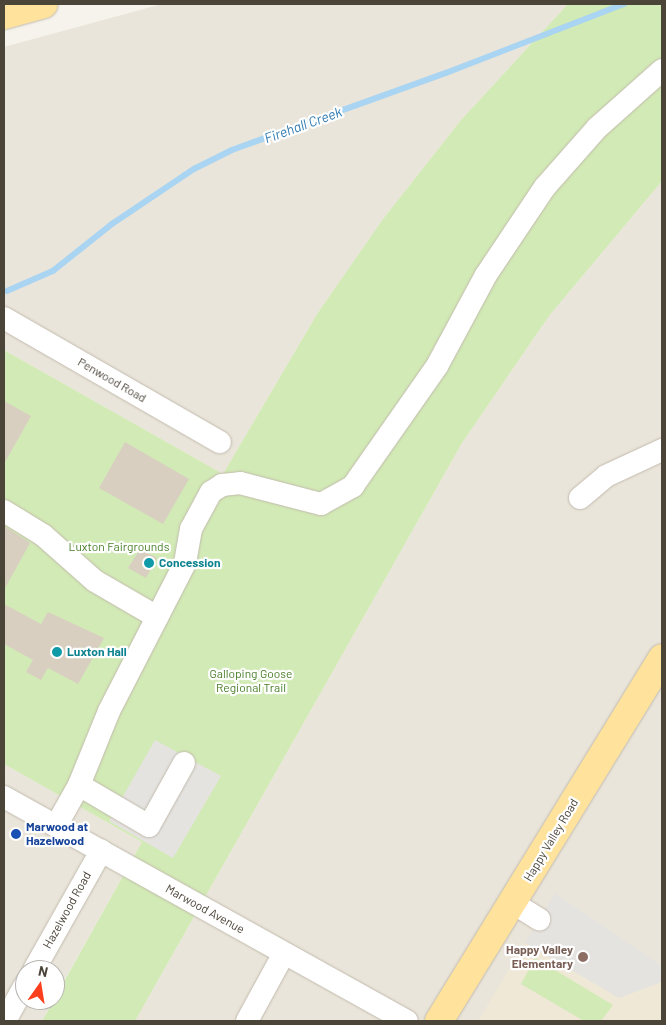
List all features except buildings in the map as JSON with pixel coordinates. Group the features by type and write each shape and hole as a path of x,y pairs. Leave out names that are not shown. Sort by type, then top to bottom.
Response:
{"main road":[{"path":"4,15 44,4"},
{"name":"Happy Valley Road","path":"438,1021 662,658"}],"street":[{"path":"56,826 79,786 109,711 185,563 191,529 211,492 216,488 240,483 321,504 353,486 437,366 486,275 545,187 597,128 662,70"},
{"name":"Penwood Road","path":"4,318 220,442"},
{"path":"580,498 606,476 662,450"},
{"path":"4,511 43,534 95,581 157,617"},
{"path":"79,786 149,826 184,763"},
{"name":"Marwood Avenue","path":"4,797 407,1021"},
{"name":"Hazelwood Road","path":"40,960 101,851"},
{"path":"513,902 539,919"},
{"path":"247,1021 284,954"},
{"path":"5,1021 15,1003"}],"shaded area":[{"path":"162,4 568,4 461,120 383,219 317,314 223,474 4,350 4,47"},
{"path":"662,181 662,1021 135,1021 462,443 549,316"},
{"path":"155,740 221,776 173,858 109,821"},
{"path":"4,764 142,842 65,979 65,960 15,960 15,1010 48,1010 42,1021 4,1021"},
{"name":"Happy Valley Elementary","path":"555,893 662,966 662,1021 478,1021"},
{"path":"555,893 662,966 662,982 619,998 525,943"}],"green space":[{"path":"568,4 662,4 662,181 549,316 462,443 135,1021 42,1021 48,1010 65,1010 65,980 142,842 4,764 4,350 223,474 317,314 383,219 461,120"},
{"path":"535,958 613,1005 601,1021 584,1021 521,984"}],"waterway":[{"name":"Firehall Creek","path":"7,291 53,271 112,224 194,169 232,150 446,73 624,4"}],"place":[{"name":"Concession","path":"149,563"},
{"name":"Luxton Hall","path":"57,652"},
{"name":"Marwood at Hazelwood","path":"16,834"},
{"name":"Happy Valley Elementary","path":"583,957"}],"park label":[{"name":"Luxton Fairgrounds","path":"119,547"},
{"name":"Galloping Goose Regional Trail","path":"251,681"}]}
